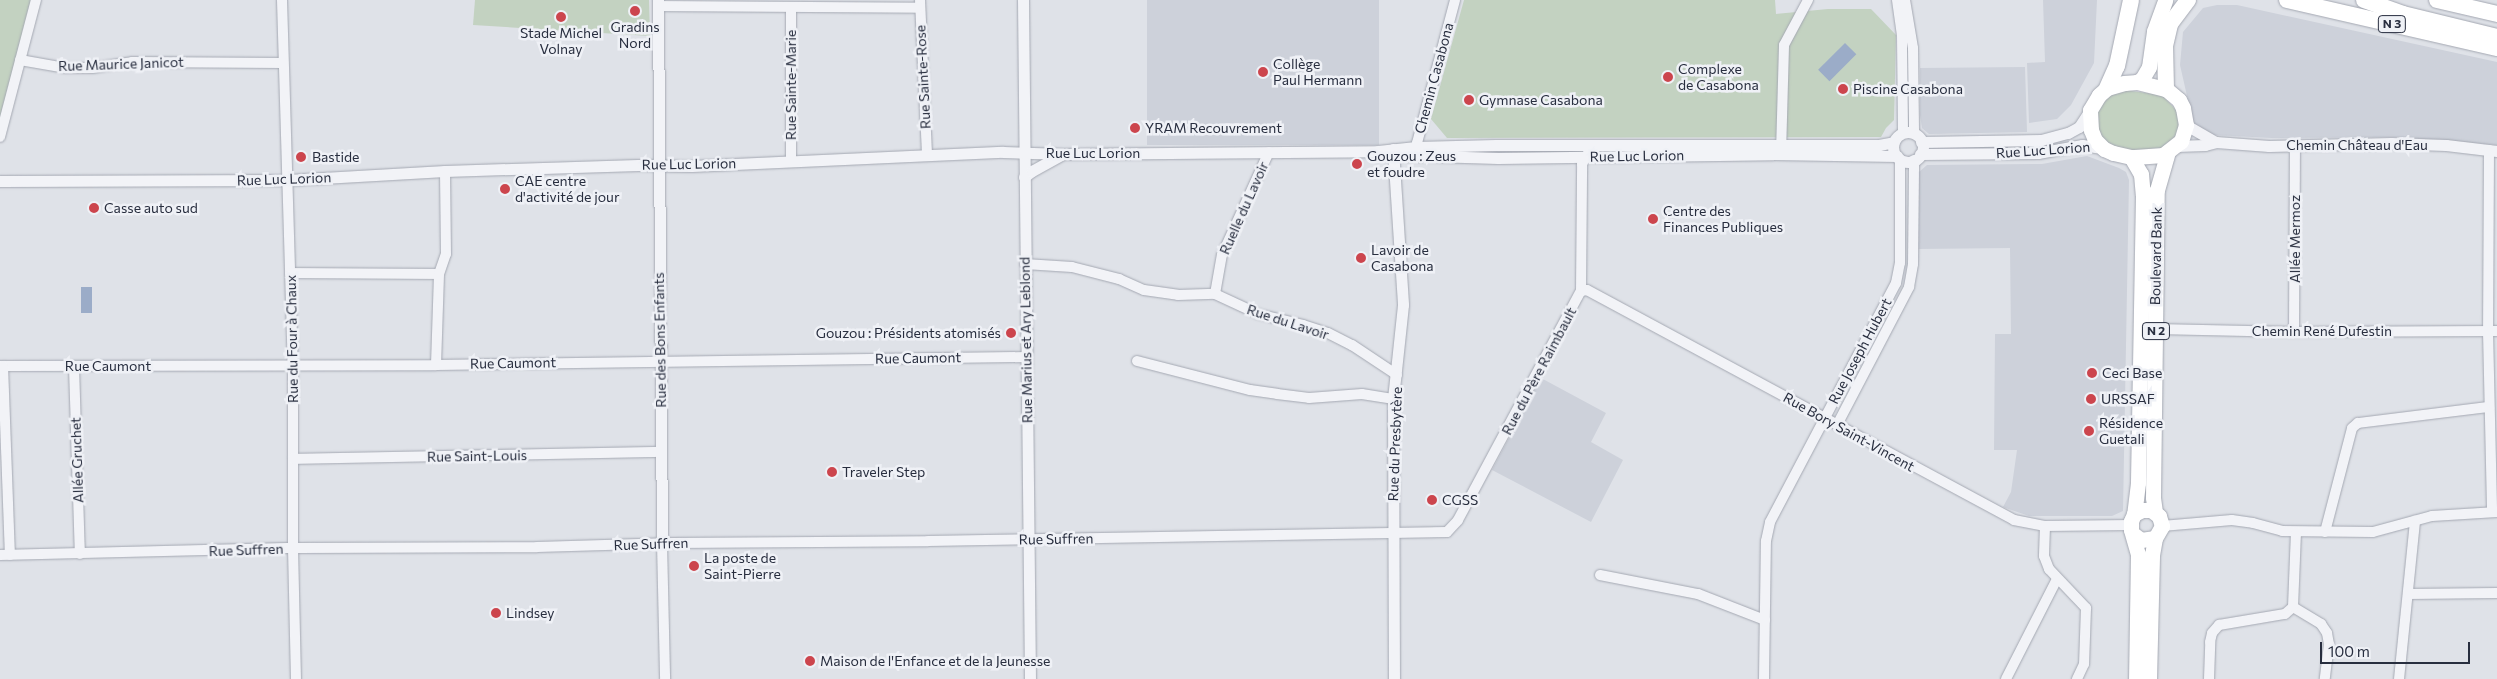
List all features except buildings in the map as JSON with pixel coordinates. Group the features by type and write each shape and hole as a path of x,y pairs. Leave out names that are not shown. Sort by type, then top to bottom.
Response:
{"highway":[{"path":"2107,88 2117,66 2131,0"},
{"path":"2166,89 2164,55 2170,24 2188,0"},
{"name":"N 3","path":"2287,0 2497,48"},
{"name":"N 3","path":"2364,0 2404,14 2497,37"},
{"path":"2437,0 2497,14"}],"main road":[{"path":"2137,82 2142,79 2149,67 2157,19 2165,0"},
{"path":"2153,42 2166,89"},
{"path":"2172,149 2152,157 2131,157 2104,149 2095,140 2090,130 2090,110 2099,95 2107,88 2124,83 2137,82 2166,89 2180,100 2186,124"},
{"name":"N 2","path":"2172,149 2181,141 2186,124"},
{"name":"Boulevard Bank","path":"2149,679 2152,554 2157,525 2153,493 2157,190 2172,149"},
{"name":"Boulevard Bank","path":"2131,157 2141,174 2143,195 2138,482 2133,525 2138,565 2136,679"},
{"path":"2142,510 2157,525 2141,540 2133,525 2142,510"}],"street":[{"path":"0,137 36,0"},
{"name":"Rue du Four à Chaux","path":"282,0 293,365 293,548 296,679"},
{"name":"Rue Marius et Ary Leblond","path":"1022,0 1030,679"},
{"name":"Chemin Casabona","path":"1416,151 1455,0"},
{"path":"1781,150 1784,45 1808,0"},
{"path":"1903,1 1902,35 1917,157"},
{"path":"658,3 791,8 920,4"},
{"name":"Rue des Bons Enfants","path":"658,3 661,452 665,679"},
{"name":"Rue Sainte-Rose","path":"920,4 927,154"},
{"name":"Rue Sainte-Marie","path":"791,8 791,162"},
{"name":"Rue Maurice Janicot","path":"20,60 66,68 92,68 132,62 283,63"},
{"name":"Rue Luc Lorion","path":"1913,136 2041,140 2068,133 2079,126 2090,110"},
{"path":"2186,124 2216,142"},
{"path":"1898,158 1893,148 1894,142 1913,136"},
{"name":"Rue Luc Lorion","path":"1416,151 1498,158 1781,150 1879,146 1894,142"},
{"name":"Chemin Château d'Eau","path":"2172,149 2205,146 2216,142 2295,146 2391,143 2446,145 2493,150"},
{"name":"Rue Luc Lorion","path":"0,181 288,180 445,172 791,162 927,154 1393,152 1496,145 1781,150 1898,158 2038,153 2082,145 2104,149"},
{"name":"Allée Mermoz","path":"2294,332 2295,146"},
{"path":"1584,156 1596,147"},
{"path":"2157,525 2232,520 2296,532 2373,532 2452,513 2494,512 2494,435 2489,407 2492,331 2493,150"},
{"path":"1394,177 1416,151"},
{"name":"Ruelle du Lavoir","path":"1216,294 1222,255 1269,152"},
{"name":"Rue du Presbytère","path":"1393,152 1403,305 1393,400 1394,679"},
{"path":"1024,178 1063,154"},
{"name":"Rue du Père Raimbault","path":"1393,533 1447,532 1458,520 1581,290 1582,164 1584,156"},
{"name":"Rue Joseph Hubert","path":"1837,425 1909,287 1914,264 1917,157"},
{"name":"Rue Joseph Hubert","path":"1764,679 1766,541 1770,522 1896,283 1900,263 1898,158"},
{"path":"436,365 439,274 446,254 445,172"},
{"name":"Rue du Lavoir","path":"1025,264 1072,267 1119,279 1144,290 1178,295 1216,294 1258,314 1303,324 1328,333 1352,345 1397,375"},
{"path":"290,273 439,274"},
{"name":"Rue Bory Saint-Vincent","path":"1581,290 1587,290 1887,454 2014,520 2045,526 2133,525"},
{"name":"Chemin René Dufestin","path":"2156,329 2294,332 2492,331"},
{"name":"Rue Caumont","path":"2,366 436,365 661,360 1026,357"},
{"path":"1137,361 1250,390 1309,398 1362,394 1393,400"},
{"path":"2,366 5,555"},
{"name":"Allée Gruchet","path":"74,367 80,554"},
{"path":"2325,532 2352,428 2358,423 2489,407"},
{"name":"Rue Saint-Louis","path":"294,459 661,452"},
{"path":"2399,679 2415,521"},
{"path":"2045,526 2044,556 2049,569 2086,608 2084,664 2077,679"},
{"path":"2209,679 2210,642 2212,633 2219,625 2285,614 2292,607 2296,532"},
{"name":"Rue Suffren","path":"5,555 293,548 537,547 662,543 1029,540 1393,533"},
{"path":"1600,575 1698,594 1765,620"},
{"path":"2006,679 2057,579"},
{"path":"2408,594 2497,593"},
{"path":"2292,607 2321,624 2327,634 2329,644 2326,679"}],"shaded area":[{"name":"Collège Paul Hermann","path":"1147,0 1379,0 1379,145 1147,145"},
{"path":"2043,0 2097,0 2094,63 2071,105 2057,119 2029,123 2027,63 2045,62"},
{"path":"2217,5 2237,5 2497,62 2497,145 2400,137 2272,138 2212,135 2194,127 2180,65 2183,32 2203,8"},
{"path":"2025,67 2027,132 1929,134 1922,128 1920,115 1920,68"},
{"path":"2087,156 2126,172 2129,180 2123,511 2112,516 2029,516 2003,507 2011,492 2017,450 1994,450 1995,334 2011,334 2010,248 1918,249 1919,172 1927,165 2042,164"},
{"path":"1541,378 1606,413 1591,442 1623,460 1591,522 1492,470"}],"green space":[{"path":"0,0 33,0 0,120"},
{"name":"Stade Michel Volnay","path":"475,0 649,0 650,36 473,25"},
{"name":"Complexe de Casabona","path":"1464,0 1775,0 1776,14 1828,9 1871,9 1896,35 1894,120 1881,137 1447,138 1431,119"},
{"path":"2124,90 2162,95 2176,110 2179,123 2177,135 2155,153 2132,151 2108,144 2101,136 2096,122 2098,111 2104,98"}],"water":[{"path":"1845,43 1856,54 1829,81 1818,70"},
{"path":"81,287 92,287 92,313 81,313"}],"place":[{"name":"Gradins Nord","path":"635,11"},
{"name":"Stade Michel Volnay","path":"561,17"},
{"name":"Collège Paul Hermann","path":"1263,72"},
{"name":"Complexe de Casabona","path":"1668,77"},
{"name":"Piscine Casabona","path":"1843,89"},
{"name":"Gymnase Casabona","path":"1469,100"},
{"name":"YRAM Recouvrement","path":"1135,128"},
{"name":"Bastide","path":"301,157"},
{"name":"Gouzou : Zeus et foudre","path":"1357,164"},
{"name":"CAE centre d'activité de jour","path":"505,189"},
{"name":"Casse auto sud","path":"94,208"},
{"name":"Centre des Finances Publiques","path":"1653,219"},
{"name":"Lavoir de Casabona","path":"1361,258"},
{"name":"Gouzou : Présidents atomisés","path":"1011,333"},
{"name":"Ceci Base","path":"2092,373"},
{"name":"URSSAF","path":"2091,399"},
{"name":"Résidence Guetali","path":"2089,431"},
{"name":"Traveler Step","path":"832,472"},
{"name":"CGSS","path":"1432,500"},
{"name":"La poste de Saint-Pierre","path":"694,566"},
{"name":"Lindsey","path":"496,613"},
{"name":"Maison de l'Enfance et de la Jeunesse","path":"810,661"}]}
